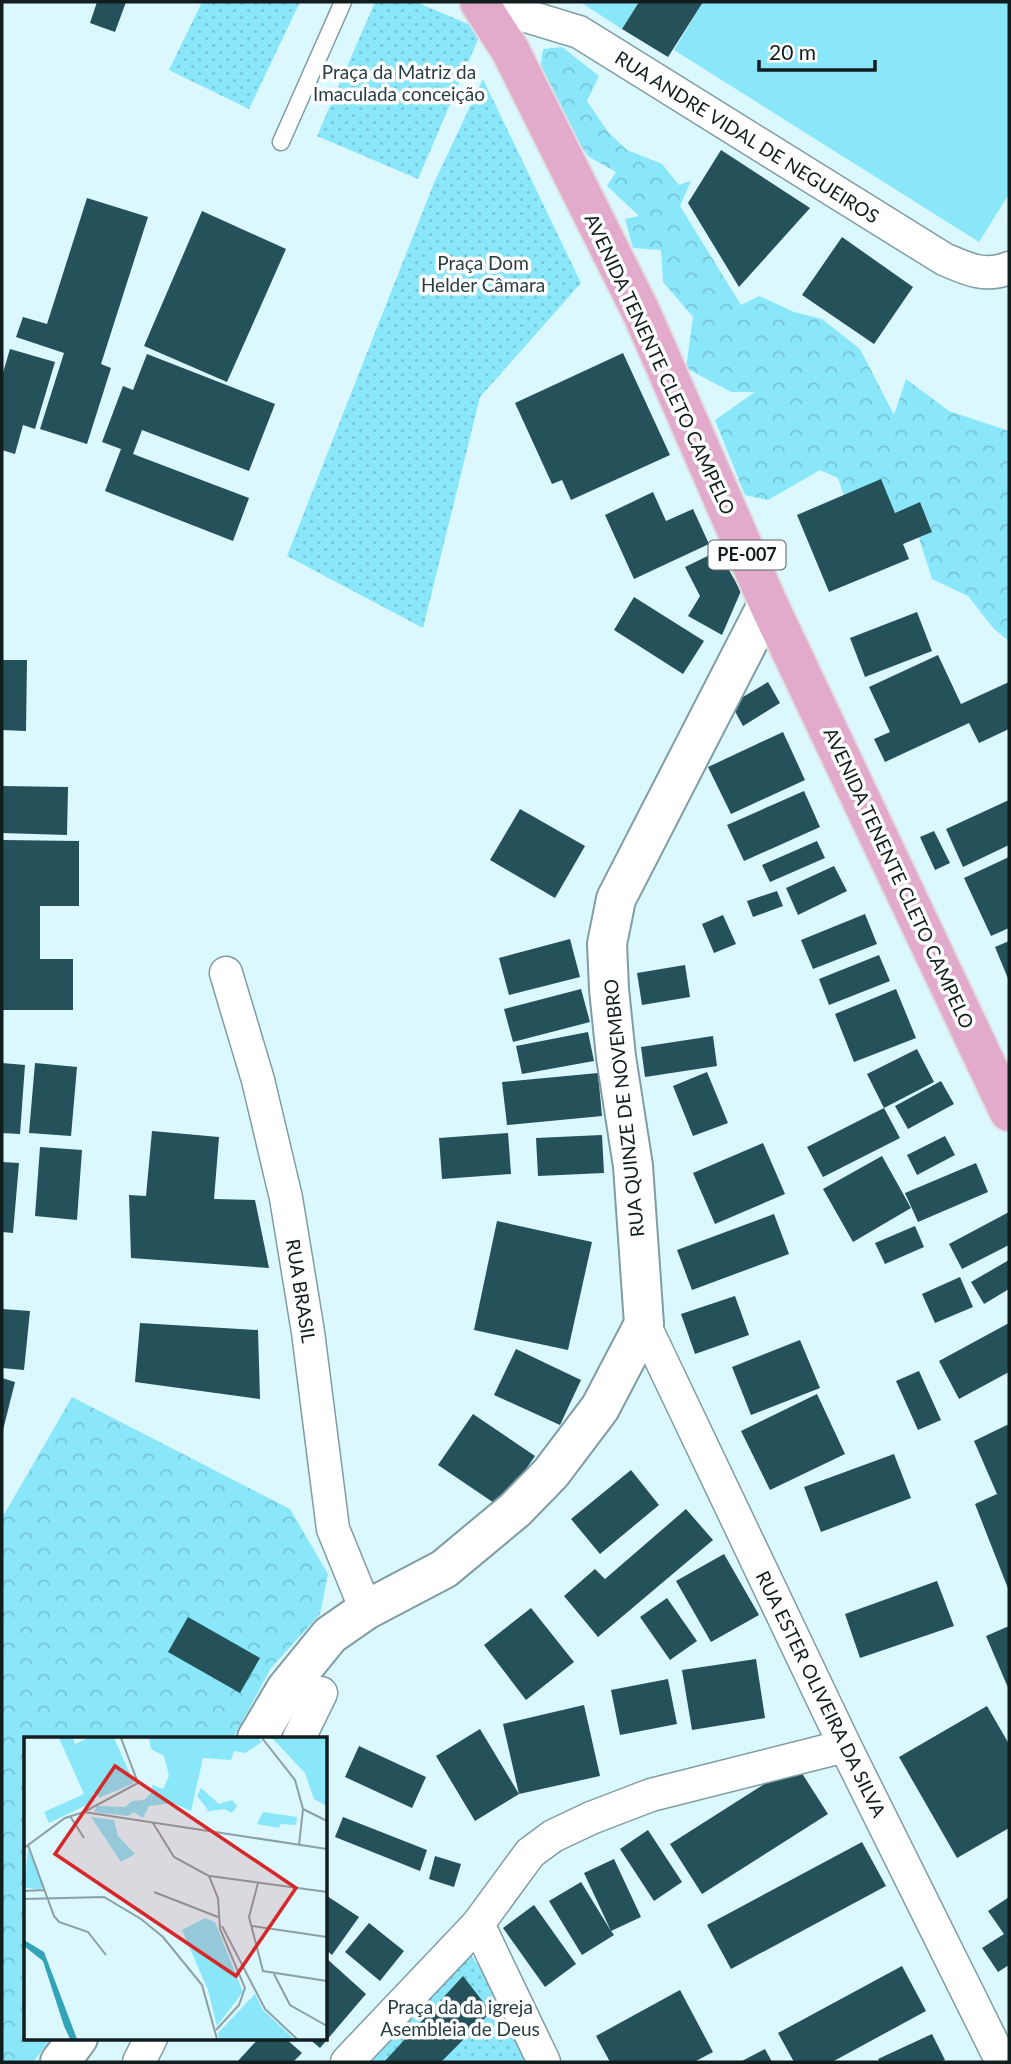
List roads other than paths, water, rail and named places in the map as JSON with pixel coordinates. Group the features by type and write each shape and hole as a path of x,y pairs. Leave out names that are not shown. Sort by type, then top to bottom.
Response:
{"main road":[{"name":"AVENIDA TENENTE CLETO CAMPELO","path":"479,2 510,50 642,314 768,603 1009,1112"}],"street":[{"name":"RUA ANDRE VIDAL DE NEGUEIROS","path":"479,2 579,32 944,259 978,273 1000,272 1009,268"},
{"name":"RUA QUINZE DE NOVEMBRO","path":"644,1324 633,1166 617,1057 607,944 615,899 768,603"},
{"name":"RUA BRASIL","path":"226,973 258,1080 286,1198 308,1332 333,1529 366,1610"},
{"path":"258,1737 286,1689 330,1636 366,1610 444,1569 524,1500 551,1472 600,1408 644,1324"},
{"name":"RUA ESTER OLIVEIRA DA SILVA","path":"644,1324 845,1746 1002,2062"},
{"path":"299,1737 321,1693"},
{"path":"346,2062 478,1924 530,1853 553,1836 651,1795 845,1746"},
{"path":"478,1924 544,2062"},
{"path":"60,2062 77,2039"},
{"path":"139,2062 150,2039"}],"lane":[{"path":"281,142 343,2"}],"park label":[{"name":"Praça da Matriz da Imaculada conceição","path":"399,83"},
{"name":"Praça Dom Helder Câmara","path":"483,274"},
{"name":"Praça da da igreja Asembleia de Deus","path":"460,2018"}]}
